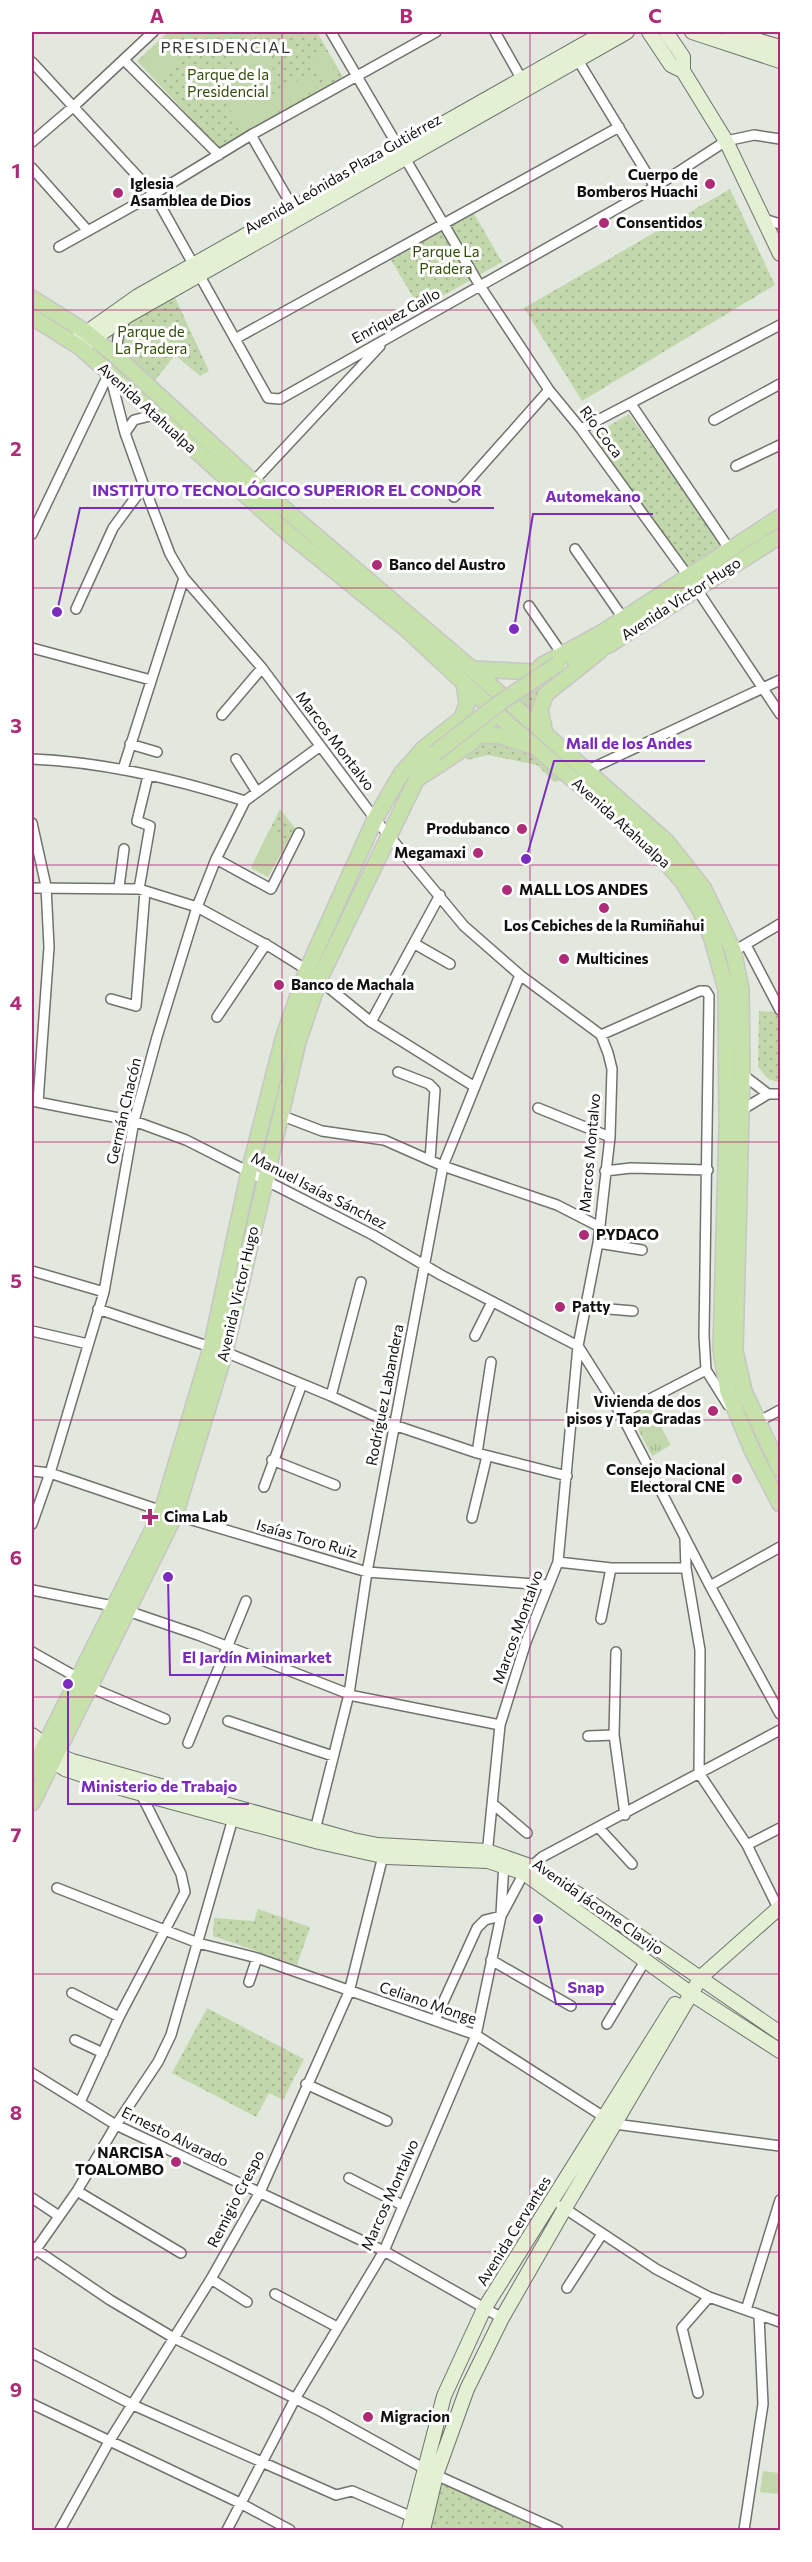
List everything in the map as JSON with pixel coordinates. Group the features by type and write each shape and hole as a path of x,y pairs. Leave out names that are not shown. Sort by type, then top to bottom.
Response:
{"main road":[{"name":"Avenida Atahualpa","path":"38,301 90,335 117,357 468,675 502,708 536,747 655,850 683,882 700,910 726,982 727,1125 721,1349 728,1392 780,1504"},
{"name":"Avenida Atahualpa","path":"32,317 77,345 288,533 405,628 468,675"},
{"name":"Avenida Victor Hugo","path":"420,777 476,738 536,670 605,639 623,618 780,517"},
{"name":"Avenida Victor Hugo","path":"392,792 429,758 560,659 578,654 697,591 780,536"},
{"path":"545,734 540,717 542,700 605,639"},
{"path":"536,747 501,736 476,738 474,727 462,718 467,704 468,675 536,670 546,682 557,684"},
{"name":"Avenida Atahualpa","path":"502,708 545,734 667,842 690,868 740,948 742,1074 735,1351 744,1391 756,1423 780,1469"},
{"name":"Avenida Victor Hugo","path":"32,1771 42,1750 83,1683 168,1513 218,1350 266,1180 313,975 375,819 409,763 462,718"},
{"name":"Avenida Victor Hugo","path":"218,1350 249,1172 283,1039 313,975 389,834 406,797 420,777 429,758"},
{"name":"Avenida Victor Hugo","path":"32,1803 42,1750"}],"street":[{"path":"32,142 73,108 153,32"},
{"name":"Río Coca","path":"331,32 480,286 549,390 581,429 688,576 765,687 780,714"},
{"path":"59,247 355,76 418,36 436,32"},
{"path":"495,32 521,78"},
{"name":"Avenida Leónidas Plaza Gutiérrez","path":"90,335 127,316 196,270 574,54 605,32"},
{"name":"Avenida Leónidas Plaza Gutiérrez","path":"400,152 521,78 627,32"},
{"path":"649,32 671,65 683,70"},
{"path":"666,32 683,57 683,70 726,141 780,254"},
{"path":"676,46 679,38 690,32 780,61"},
{"path":"729,32 780,47"},
{"path":"574,54 655,187"},
{"path":"123,60 219,155"},
{"path":"32,62 154,194 235,339 619,127"},
{"path":"251,135 296,213"},
{"name":"Enriquez Gallo","path":"235,339 268,398 280,399 655,187 726,141 754,135 780,139"},
{"path":"32,168 88,231"},
{"path":"764,219 780,224"},
{"name":"Avenida Leónidas Plaza Gutiérrez","path":"90,335 138,296 196,270"},
{"path":"32,288 38,301"},
{"path":"32,534 117,357 118,337 127,316"},
{"path":"581,429 780,325"},
{"path":"77,345 90,335"},
{"path":"253,482 387,338"},
{"name":"Marcos Montalvo","path":"109,373 125,433 144,486 170,554 184,578 262,668 375,819 464,926 520,975 601,1035 612,1069 610,1137 598,1226 598,1243 578,1346 558,1562 526,1642 500,1725 487,1856"},
{"path":"714,420 780,384"},
{"path":"454,497 549,390"},
{"path":"631,404 730,550"},
{"path":"125,433 134,420 154,415"},
{"path":"736,466 780,445"},
{"path":"76,609 113,528 144,486"},
{"path":"575,549 623,618"},
{"path":"123,769 184,578"},
{"path":"529,606 560,659"},
{"path":"32,648 151,680"},
{"path":"222,715 262,668"},
{"path":"586,771 780,680"},
{"path":"130,744 157,752"},
{"name":"Germán Chacón","path":"32,1524 50,1473 104,1292 134,1121 156,1037 197,907 216,859 245,801 319,747"},
{"path":"32,759 78,761 123,769 245,801"},
{"path":"236,759 257,792"},
{"path":"111,999 136,1006 142,890 150,826 137,821 148,776"},
{"path":"32,823 46,886 49,947 34,1102"},
{"path":"216,859 271,889 299,833"},
{"path":"118,887 124,849"},
{"path":"32,888 46,886 118,887 142,890 197,907 266,944 313,975 371,1022 475,1088"},
{"path":"371,1022 440,895"},
{"path":"780,924 740,948 780,1010"},
{"path":"217,1017 266,944"},
{"path":"415,944 450,964"},
{"name":"Rodríguez Labandera","path":"315,1830 349,1694 367,1572 443,1166 520,975"},
{"path":"601,1035 700,991 706,991 709,996 708,1170 704,1296 706,1370 737,1415"},
{"path":"398,1072 429,1084 435,1090 430,1160"},
{"path":"742,1074 768,1094"},
{"path":"727,1125 741,1110 768,1094 780,1094"},
{"name":"Manuel Isaías Sánchez","path":"34,1102 134,1121 186,1140 373,1235 492,1302 578,1346"},
{"path":"538,1108 610,1137"},
{"path":"280,1115 322,1131 384,1140 443,1166 557,1205 598,1226"},
{"path":"605,1171 631,1168 708,1170"},
{"path":"598,1243 642,1250"},
{"path":"32,1271 104,1292"},
{"path":"331,1396 361,1282"},
{"path":"475,1336 492,1302"},
{"path":"586,1307 633,1311"},
{"path":"98,1309 218,1350 331,1396 394,1425 482,1455 567,1476"},
{"path":"32,1331 88,1344"},
{"path":"578,1346 621,1414 710,1586 780,1714"},
{"path":"472,1518 482,1455 491,1362"},
{"path":"621,1414 706,1370"},
{"path":"264,1487 272,1460 302,1384"},
{"path":"756,1423 780,1410"},
{"path":"272,1460 335,1485"},
{"name":"Isaías Toro Ruiz","path":"32,1471 50,1473 168,1513 367,1572 548,1585"},
{"path":"685,1536 686,1568 700,1650 699,1773 747,1845 780,1909"},
{"path":"710,1586 780,1547"},
{"path":"558,1562 611,1568 686,1568"},
{"path":"601,1618 611,1568"},
{"path":"32,1590 120,1609 349,1694 500,1725"},
{"path":"188,1743 246,1601"},
{"path":"32,1652 83,1683 165,1719"},
{"path":"616,1652 614,1735 625,1815"},
{"path":"228,1721 333,1756"},
{"path":"527,1870 599,1828 780,1730"},
{"path":"588,1736 614,1735"},
{"name":"Avenida Jácome Clavijo","path":"42,1750 141,1794 378,1845 487,1856 504,1860 527,1870 701,1977 780,2033"},
{"name":"Avenida Jácome Clavijo","path":"42,1750 235,1814 383,1856 487,1856"},
{"path":"80,2102 164,1930 182,1901 184,1884 141,1794"},
{"path":"493,1804 527,1833"},
{"path":"235,1814 171,2035 158,2062 116,2125 77,2191 33,2250 174,2338 295,2398 431,2471 558,2530"},
{"path":"599,1828 632,1864"},
{"path":"747,1845 780,1828"},
{"name":"Remigio Crespo","path":"60,2530 110,2440 212,2279 260,2192 306,2084 349,1992 383,1856"},
{"name":"Marcos Montalvo","path":"226,2530 242,2505 295,2398 384,2251 476,2035 501,1916 504,1860"},
{"name":"Marcos Montalvo","path":"501,1916 527,1870"},
{"name":"Avenida Jácome Clavijo","path":"527,1870 645,1961 780,2051"},
{"name":"Celiano Monge","path":"57,1888 198,1943 257,1958 476,2035 609,2121 780,2146"},
{"name":"Avenida Cervantes","path":"410,2524 466,2389 502,2318 565,2208 609,2121 687,1991 690,1981 701,1977 780,1909"},
{"path":"435,2020 477,1928 485,1920 501,1916"},
{"path":"249,1982 257,1958"},
{"path":"490,1960 571,2006"},
{"path":"606,2024 645,1961"},
{"path":"72,1993 120,2017"},
{"path":"75,2040 103,2053"},
{"name":"Ernesto Alvarado","path":"32,2073 116,2125 384,2251 502,2318"},
{"path":"306,2084 387,2121"},
{"name":"Avenida Cervantes","path":"423,2530 444,2396 484,2309 551,2202 609,2121"},
{"path":"349,2178 402,2205"},
{"path":"77,2191 181,2253"},
{"path":"32,2198 59,2216"},
{"path":"746,2310 780,2200"},
{"path":"551,2202 565,2208 656,2269 709,2297 780,2322"},
{"path":"567,2288 602,2234"},
{"path":"212,2279 247,2302"},
{"path":"275,2294 337,2327"},
{"path":"698,2393 682,2328 709,2297"},
{"path":"744,2530 763,2404 759,2316"},
{"path":"32,2354 133,2405 336,2495 352,2491 410,2524"},
{"path":"32,2404 110,2440 290,2530"}],"green space":[{"name":"Parque de la Presidencial","path":"168,32 317,32 343,77 220,149 137,61"},
{"path":"175,32 195,50 162,81 144,61"},
{"path":"257,43 279,79 255,93 233,57"},
{"path":"322,49 336,73 324,80 310,56"},
{"path":"311,75 316,79 317,86 311,92 241,131 228,106 231,100 238,96 251,101 263,99"},
{"path":"730,189 775,285 582,401 524,308"},
{"name":"Parque La Pradera","path":"473,212 502,262 420,309 391,260"},
{"name":"Parque de La Pradera","path":"173,293 209,371 200,376 175,355 153,383 135,368 121,347 133,320 147,308"},
{"path":"629,414 724,546 688,572 590,437"},
{"path":"537,687 542,691 532,716 516,699"},
{"path":"502,741 520,745 567,779 554,782 537,765 488,755 467,760 462,751 483,743"},
{"path":"280,809 295,828 268,877 251,868"},
{"path":"269,830 288,840 268,877 251,868"},
{"path":"759,1011 779,1012 780,1015 780,1083 768,1079 758,1067"},
{"path":"650,1407 671,1445 652,1456 633,1420 634,1415"},
{"path":"258,1909 310,1927 297,1965 213,1936 214,1918 254,1921"},
{"path":"207,2008 304,2059 283,2100 269,2093 256,2117 172,2073"},
{"path":"763,2471 780,2473 780,2494 760,2492"},
{"path":"439,2480 545,2530 427,2530"}],"place":[{"name":"Cuerpo de Bomberos Huachi","path":"710,184"},
{"name":"Iglesia Asamblea de Dios","path":"118,193"},
{"name":"Consentidos","path":"604,223"},
{"name":"Banco del Austro","path":"377,565"},
{"name":"INSTITUTO TECNOLÓGICO SUPERIOR EL CONDOR","path":"57,612"},
{"name":"Automekano","path":"514,629"},
{"name":"Produbanco","path":"522,829"},
{"name":"Megamaxi","path":"478,853"},
{"name":"Mall de los Andes","path":"526,859"},
{"name":"MALL LOS ANDES","path":"507,890"},
{"name":"Los Cebiches de la Rumiñahui","path":"604,908"},
{"name":"Multicines","path":"564,959"},
{"name":"Banco de Machala","path":"279,985"},
{"name":"PYDACO","path":"584,1235"},
{"name":"Patty","path":"560,1307"},
{"name":"Vivienda de dos pisos y Tapa Gradas","path":"713,1411"},
{"name":"Consejo Nacional Electoral CNE","path":"737,1479"},
{"name":"Cima Lab","path":"150,1517"},
{"name":"El Jardín Minimarket","path":"168,1577"},
{"name":"Ministerio de Trabajo","path":"68,1684"},
{"name":"Snap","path":"538,1919"},
{"name":"NARCISA TOALOMBO","path":"176,2162"},
{"name":"Migracion","path":"368,2417"}],"district":[{"name":"PRESIDENCIAL","path":"226,47"}]}
